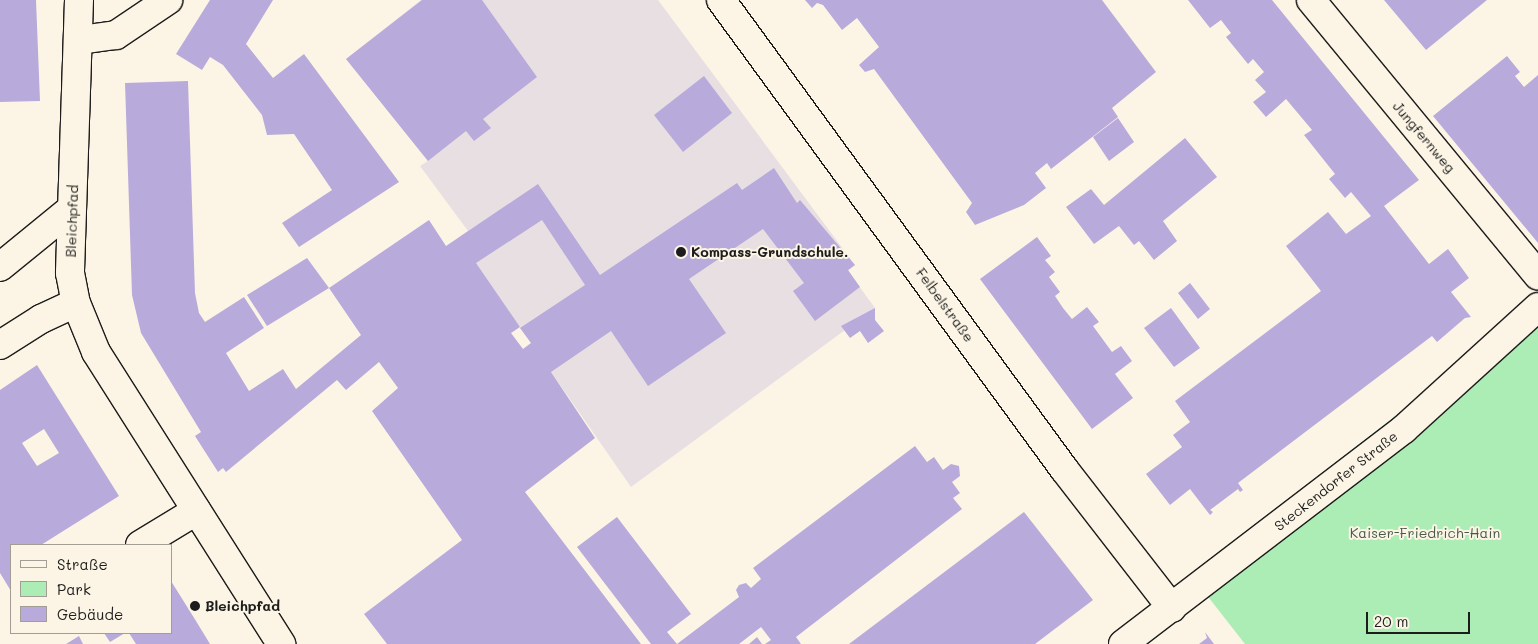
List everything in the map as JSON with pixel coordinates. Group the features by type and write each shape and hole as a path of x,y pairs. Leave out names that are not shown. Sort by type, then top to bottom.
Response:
{"street":[{"name":"Bleichpfad","path":"79,0 80,40 70,273 76,303 96,352 281,644"},
{"path":"80,40 116,35 168,0"},
{"name":"Felbelstraße","path":"721,0 1064,468 1172,608"},
{"name":"Jungfernweg","path":"1311,0 1538,275"},
{"path":"0,267 72,209"},
{"path":"0,345 41,319 76,303"},
{"name":"Steckendorfer Straße","path":"1124,644 1404,429 1538,307"},
{"path":"142,544 196,511"}],"shaded area":[{"path":"421,0 658,0 855,265 848,271 875,308 631,487 458,238 468,231 420,166 428,161 346,59"}],"green space":[{"name":"Kaiser-Friedrich-Hain","path":"1538,305 1538,644 1245,644 1191,575"}],"building":[{"path":"0,0 36,0 40,101 0,102"},
{"path":"210,0 273,0 246,44 273,78 304,54 399,182 299,247 282,223 332,190 294,134 267,135 262,115 223,65 210,57 202,70 176,54"},
{"path":"422,0 482,0 537,77 483,119 491,128 474,141 466,131 428,161 346,59"},
{"path":"805,0 1102,0 1156,72 1112,108 1118,117 1051,169 1047,163 1035,173 1046,188 1024,205 975,225 966,212 972,203 874,69 865,72 859,65 879,47 857,18 842,30 823,5 817,3 812,8"},
{"path":"1188,0 1272,0 1419,180 1384,206 1429,264 1448,249 1469,278 1451,292 1471,317 1465,318 1437,342 1432,336 1238,483 1243,490 1240,492 1238,489 1210,510 1213,512 1210,515 1190,489 1170,505 1146,474 1182,447 1173,435 1190,422 1175,401 1321,291 1286,246 1328,212 1346,234 1371,216 1351,192 1345,198 1329,179 1335,174 1304,135 1312,130 1286,99 1266,117 1253,102 1266,92 1255,80 1264,72 1253,59 1248,64 1226,37 1231,33 1221,20 1210,28"},
{"path":"1384,0 1487,0 1426,50"},
{"path":"1507,56 1520,72 1515,76 1524,87 1538,75 1538,243 1433,116"},
{"path":"704,76 732,113 683,152 654,115"},
{"path":"188,81 195,293 199,313 205,322 244,297 264,328 226,353 249,391 283,369 296,389 361,335 329,288 429,220 446,246 538,184 600,275 737,183 742,190 774,168 797,203 800,200 855,265 848,270 860,287 815,321 793,291 804,283 763,229 689,279 726,333 648,386 611,331 551,372 595,438 525,492 641,644 387,644 364,614 462,540 372,411 398,388 379,362 346,390 337,380 226,472 223,468 218,472 195,436 201,432 141,333 132,295 125,83","holes":["542,220 585,285 520,328 531,343 523,349 511,333 520,327 476,263"]},
{"path":"1118,118 1134,142 1109,161 1093,137"},
{"path":"1185,138 1217,177 1163,221 1177,241 1154,260 1139,241 1134,245 1119,226 1094,244 1066,207 1091,189 1104,205"},
{"path":"1037,237 1051,256 1045,260 1055,272 1049,277 1060,292 1055,296 1063,308 1072,319 1087,307 1099,322 1093,326 1112,352 1121,346 1132,361 1115,374 1133,398 1092,429 980,279"},
{"path":"307,258 329,288 267,326 247,295"},
{"path":"1190,283 1210,309 1198,319 1178,293"},
{"path":"875,308 875,320 884,331 868,343 860,331 850,338 841,326"},
{"path":"1171,308 1200,348 1174,367 1144,328"},
{"path":"37,365 119,496 43,544 10,544 10,589 0,573 0,390","holes":["44,429 59,453 37,466 22,443"]},
{"path":"915,446 927,462 934,457 943,470 951,464 959,466 960,476 952,482 960,493 953,498 962,509 796,637 801,644 765,644 771,640 761,627 739,644 677,644 739,597 736,590 739,585 746,583 751,588 761,579 753,568"},
{"path":"1024,512 1093,600 1035,644 849,644"},
{"path":"617,517 691,614 667,632 677,644 651,644 577,547"},
{"path":"172,583 210,644 136,644 130,634 172,634"},
{"path":"1205,632 1214,644 1199,644 1207,638"},
{"path":"105,634 123,634 110,642"},
{"path":"79,636 83,644 66,644"},
{"path":"757,637 762,644 749,644"}],"place":[{"name":"Kompass-Grundschule.","path":"681,252"},
{"name":"Bleichpfad","path":"195,606"}]}
